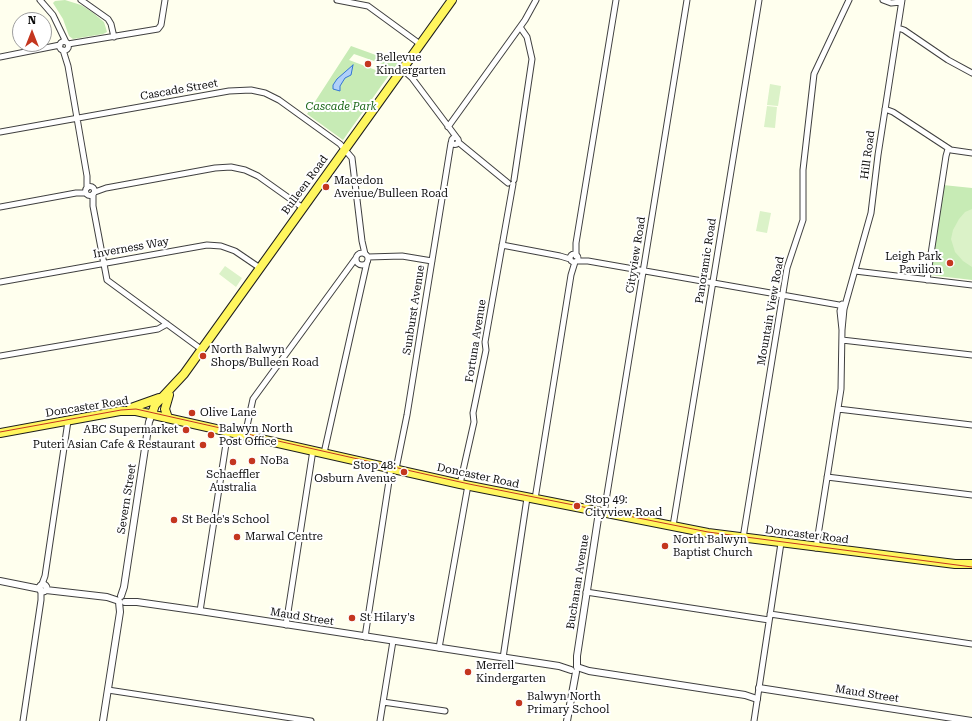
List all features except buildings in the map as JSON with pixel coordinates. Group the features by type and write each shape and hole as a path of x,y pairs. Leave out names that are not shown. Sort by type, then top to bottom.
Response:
{"main road":[{"name":"Bulleen Road","path":"152,414 155,405 172,390 452,0"},
{"path":"120,411 151,402 172,390"},
{"path":"168,418 165,408 172,390"},
{"name":"Doncaster Road","path":"0,433 120,411 136,410 531,499 673,526 781,544 955,564 972,564"},
{"name":"Doncaster Road","path":"955,564 972,570"}],"street":[{"path":"41,0 58,25 64,46 105,277 109,282 201,349"},
{"path":"81,0 108,19 111,24 114,37"},
{"path":"0,57 160,28 165,0"},
{"path":"337,0 360,2 420,44"},
{"path":"448,127 520,26 536,0"},
{"path":"503,658 574,258 616,0"},
{"name":"Cityview Road","path":"601,512 643,271 687,0"},
{"name":"Panoramic Road","path":"673,526 759,0"},
{"name":"Mountain View Road","path":"743,538 788,262 804,215 803,170 814,74 849,0"},
{"path":"882,0 900,1"},
{"path":"892,0 900,1"},
{"name":"Hill Road","path":"816,548 841,389 841,308 849,291 869,222 898,28 900,1"},
{"name":"Fortuna Avenue","path":"440,648 474,422 474,413 486,350 485,342 532,59 527,37 520,26"},
{"path":"898,28 904,30 948,60 972,73"},
{"path":"402,69 412,78 448,127 455,142 511,182"},
{"name":"Cascade Street","path":"0,132 229,91 251,90 265,93 279,100 345,149"},
{"path":"885,109 893,112 948,149 952,151 972,153"},
{"name":"Sunburst Avenue","path":"365,637 393,469 407,415 450,153 455,142"},
{"path":"324,453 365,274 366,260 362,241 354,162 345,149"},
{"path":"927,280 948,149"},
{"path":"0,207 215,168 231,167 245,170 258,176 303,208"},
{"path":"245,435 254,399 346,270 357,258 362,241"},
{"name":"Inverness Way","path":"0,282 207,245 221,246 235,251 260,268"},
{"path":"502,246 783,296 841,308"},
{"path":"357,258 366,260 402,256 432,261"},
{"path":"357,258 366,260"},
{"path":"855,271 972,285"},
{"path":"153,329 160,320"},
{"path":"0,356 162,328 167,324"},
{"path":"842,340 972,355"},
{"path":"838,409 972,425"},
{"name":"Severn Street","path":"103,721 148,429 152,414"},
{"path":"23,721 68,421"},
{"path":"200,612 228,431"},
{"path":"286,625 313,450"},
{"path":"827,477 972,495"},
{"name":"Buchanan Avenue","path":"567,721 586,592 601,512"},
{"path":"754,721 781,544"},
{"name":"Maud Street","path":"0,581 757,697"},
{"path":"586,592 770,620"},
{"path":"770,614 972,644"},
{"path":"380,721 393,641"},
{"name":"Maud Street","path":"759,688 972,721"},
{"path":"108,690 311,721"},
{"path":"383,702 445,711"}],"green space":[{"path":"65,0 81,5 92,12 104,22 107,32 73,39 69,36 63,19 53,3 55,1"},
{"name":"Cascade Park","path":"351,46 398,63 394,68 354,54 349,60 389,75 343,140 307,114"},
{"path":"770,84 781,86 778,106 767,105"},
{"path":"767,106 777,107 775,128 764,127"},
{"path":"943,185 972,188 972,280 930,275"},
{"path":"972,209 972,267 963,261 955,252 951,239 953,230 959,219 965,212"},
{"path":"760,211 771,213 767,233 756,231"},
{"path":"225,266 242,278 236,287 219,274"}],"water":[{"path":"353,65 351,75 345,78 340,86 340,91 333,89 333,85 337,79"}],"tram line":[{"path":"0,432 121,410 136,409 469,484 708,532 972,567"}],"place":[{"name":"Bellevue Kindergarten","path":"368,64"},
{"name":"Macedon Avenue/Bulleen Road","path":"326,187"},
{"name":"Leigh Park Pavilion","path":"950,263"},
{"name":"North Balwyn Shops/Bulleen Road","path":"203,356"},
{"name":"Olive Lane","path":"192,413"},
{"name":"ABC Supermarket","path":"186,430"},
{"name":"Balwyn North Post Office","path":"211,435"},
{"name":"Puteri Asian Cafe & Restaurant","path":"203,445"},
{"name":"NoBa","path":"252,461"},
{"name":"Schaeffler Australia","path":"233,462"},
{"name":"Stop 48: Osburn Avenue","path":"404,472"},
{"name":"Stop 49: Cityview Road","path":"577,506"},
{"name":"St Bede's School","path":"174,520"},
{"name":"Marwal Centre","path":"237,537"},
{"name":"North Balwyn Baptist Church","path":"665,546"},
{"name":"St Hilary's","path":"352,618"},
{"name":"Merrell Kindergarten","path":"468,672"},
{"name":"Balwyn North Primary School","path":"519,703"}]}
